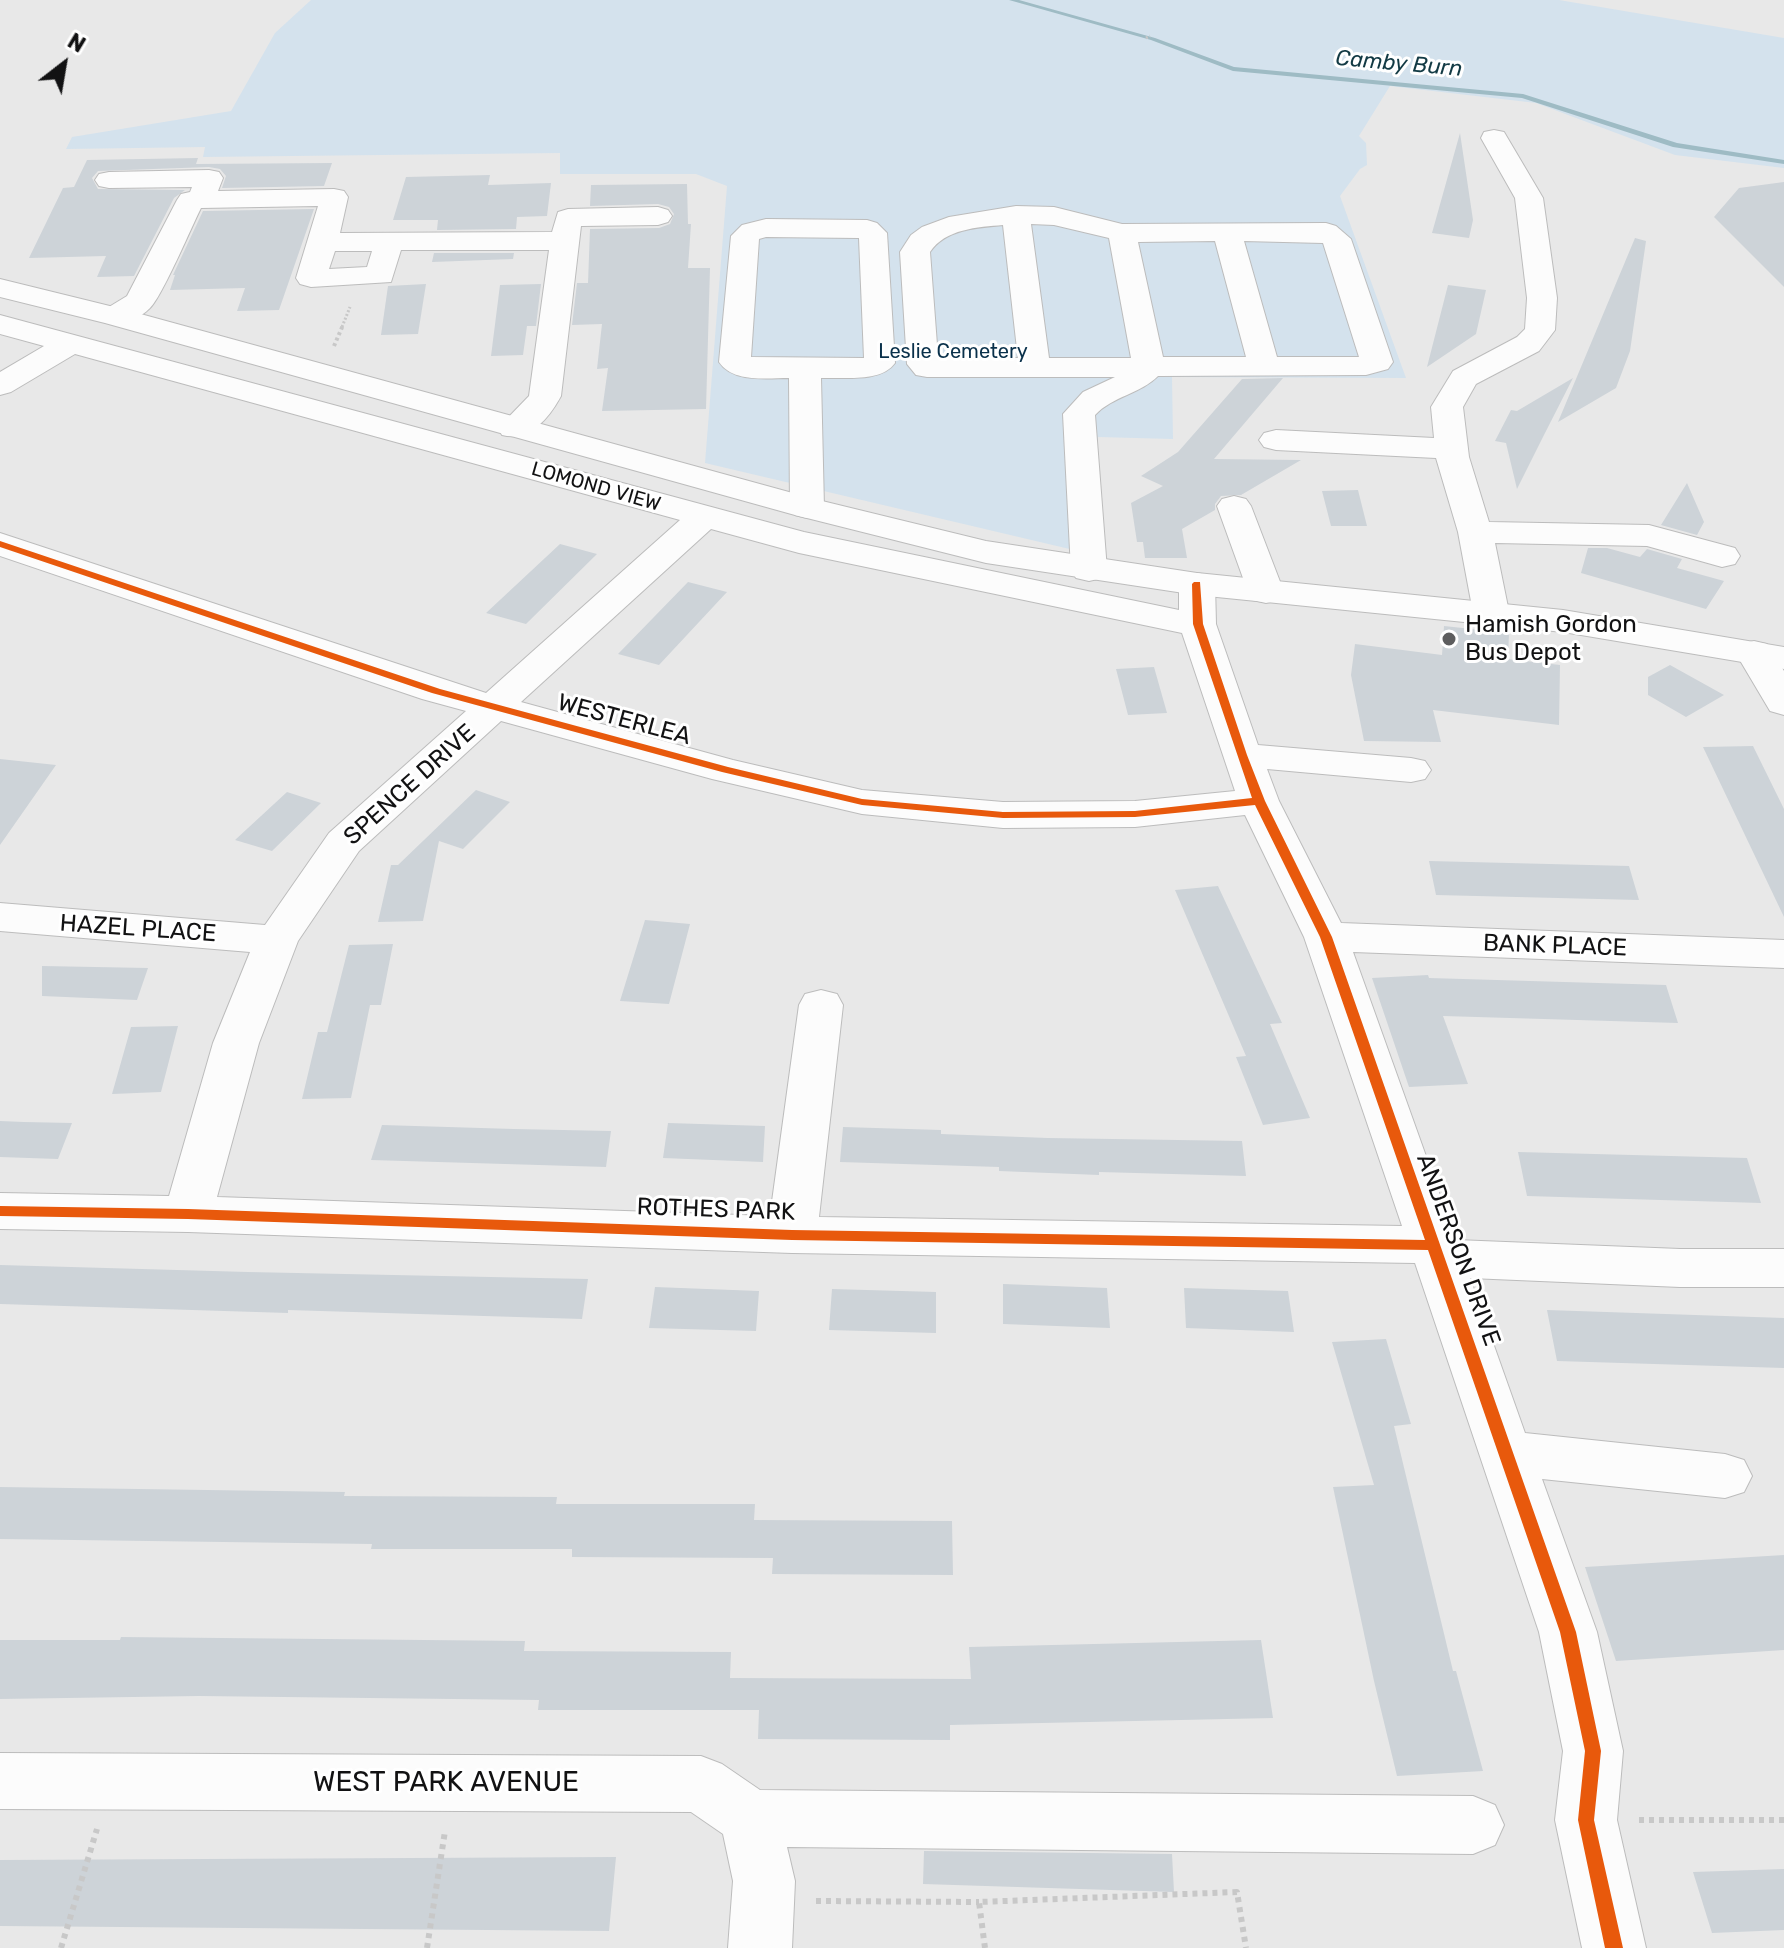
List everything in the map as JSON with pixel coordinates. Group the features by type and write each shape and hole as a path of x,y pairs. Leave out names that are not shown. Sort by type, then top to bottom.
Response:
{"street":[{"path":"1491,612 1475,532 1450,449 1447,407 1464,378 1528,344 1540,330 1542,298 1529,198 1494,138"},
{"path":"109,180 209,178 201,200"},
{"path":"115,316 139,302 191,200 334,197 311,278 380,276 389,242"},
{"path":"1016,215 1035,369"},
{"path":"873,233 879,363 862,368 805,369 749,368 735,362 745,236 752,231 766,228 854,227 873,233 926,237 970,220 1016,215 1054,216 1122,233 1312,230 1333,235 1377,362 1366,366 938,370 924,366 915,252 926,237"},
{"path":"514,428 537,410 545,396 568,218 658,216"},
{"path":"1227,232 1264,367"},
{"path":"1122,233 1149,368"},
{"path":"323,242 565,241"},
{"path":"0,288 115,316 807,508 942,543 1089,570 1198,604 1266,592 1491,612 1769,655 1784,703"},
{"name":"LOMOND VIEW","path":"0,324 704,517 941,573 1151,617 1198,604"},
{"path":"0,385 71,343"},
{"path":"1089,570 1079,414 1095,397 1149,368"},
{"path":"805,369 807,508"},
{"path":"1276,440 1450,449"},
{"path":"1234,506 1266,592"},
{"name":"SPENCE DRIVE","path":"188,1214 236,1043 277,940 344,842 704,517"},
{"path":"1475,532 1620,533 1649,536 1722,556"},
{"name":"WESTERLEA","path":"0,544 495,708 726,770 862,802 1003,815 1135,814 1259,801"},
{"name":"ANDERSON DRIVE","path":"1198,604 1242,755 1259,801 1326,937 1568,1632 1593,1751 1586,1820 1614,1948"},
{"path":"1242,755 1411,770"},
{"name":"HAZEL PLACE","path":"0,917 277,940"},
{"name":"BANK PLACE","path":"1326,937 1784,954"},
{"path":"792,1235 821,1005"},
{"name":"ROTHES PARK","path":"0,1211 1434,1251"},
{"path":"1434,1251 1680,1268 1784,1268"},
{"path":"1507,1453 1725,1476"},
{"name":"WEST PARK AVENUE","path":"0,1781 701,1784 750,1818"},
{"path":"762,1924 764,1881 750,1818 1473,1825"}],"path":[{"path":"330,354 350,306 380,276"},
{"path":"61,1948 110,1782"},
{"path":"427,1948 452,1783"},
{"path":"1586,1820 1784,1820"},
{"path":"762,1924 979,1902 1237,1892 1246,1948"},
{"path":"979,1902 985,1948"}],"green space":[{"name":"Leslie Cemetery","path":"311,0 1559,0 1784,38 1784,168 1675,155 1536,103 1390,86 1359,136 1366,143 1367,165 1360,169 1340,196 1406,378 1172,377 1173,439 1098,437 1095,555 705,463 727,186 696,174 560,174 560,153 203,157 205,147 66,149 72,137 231,111 275,33"}],"building":[{"path":"1460,133 1473,220 1469,238 1432,233"},
{"path":"198,158 196,164 332,163 324,186 222,188 226,176 220,169 209,167 98,171 92,178 98,189 185,190 174,198 134,276 97,277 106,256 29,258 63,188 74,187 87,160"},
{"path":"490,175 488,185 551,183 547,216 517,217 516,229 437,230 438,220 393,220 406,177"},
{"path":"1784,182 1784,287 1714,217 1739,188"},
{"path":"687,184 688,224 691,224 688,268 710,268 706,409 602,411 608,368 597,369 602,324 572,325 577,283 588,283 590,229 659,228 670,224 674,214 669,207 658,204 590,206 591,185"},
{"path":"314,209 279,310 237,311 245,288 170,290 173,275 203,211"},
{"path":"1635,238 1646,241 1630,351 1616,388 1558,422"},
{"path":"434,253 514,253 513,259 432,262"},
{"path":"426,284 418,334 381,335 388,286"},
{"path":"541,284 536,326 527,326 523,355 491,356 500,285"},
{"path":"1448,285 1486,290 1476,334 1427,367"},
{"path":"1283,378 1214,459 1301,460 1241,495 1221,496 1215,510 1182,529 1187,558 1145,558 1143,542 1137,542 1131,503 1163,486 1141,476 1178,452 1242,379"},
{"path":"1573,378 1517,489 1506,443 1495,441 1511,410 1517,411"},
{"path":"1687,483 1704,522 1697,535 1661,525"},
{"path":"1358,490 1367,526 1331,526 1322,491"},
{"path":"560,544 597,554 526,624 486,613"},
{"path":"1588,548 1607,548 1640,557 1647,549 1682,559 1677,568 1724,581 1706,609 1581,573"},
{"path":"688,582 727,592 659,665 618,654"},
{"path":"1444,626 1509,633 1508,659 1560,665 1559,725 1433,710 1441,742 1364,741 1351,675 1355,644 1442,655"},
{"path":"1670,665 1724,695 1686,717 1648,695 1648,677"},
{"path":"1154,667 1167,713 1128,715 1116,669"},
{"path":"1753,746 1784,809 1784,917 1703,747"},
{"path":"0,759 56,765 0,845"},
{"path":"476,790 510,802 463,849 439,841 423,921 378,922 391,865 398,865"},
{"path":"287,792 321,803 272,851 235,840"},
{"path":"1429,861 1629,866 1639,900 1436,895"},
{"path":"1218,886 1282,1023 1270,1024 1310,1118 1263,1125 1236,1057 1246,1056 1175,890"},
{"path":"645,920 690,924 669,1004 620,1001"},
{"path":"393,944 381,1005 370,1005 351,1098 302,1099 318,1032 327,1032 349,945"},
{"path":"42,966 148,968 137,1000 42,996"},
{"path":"1428,975 1429,978 1666,985 1678,1023 1443,1016 1468,1084 1409,1087 1372,978"},
{"path":"178,1026 161,1092 112,1094 131,1027"},
{"path":"0,1121 72,1123 58,1159 0,1157"},
{"path":"668,1123 765,1126 763,1162 663,1158"},
{"path":"382,1125 611,1131 606,1167 371,1160"},
{"path":"843,1127 1048,1138 1242,1141 1246,1176 1099,1172 1099,1175 999,1171 999,1167 840,1162"},
{"path":"1518,1152 1747,1158 1761,1203 1527,1196"},
{"path":"0,1265 588,1279 582,1319 288,1310 288,1313 0,1304"},
{"path":"1003,1284 1107,1288 1110,1328 1003,1324"},
{"path":"655,1287 759,1291 756,1331 649,1328"},
{"path":"1184,1288 1288,1291 1294,1332 1186,1328"},
{"path":"832,1289 936,1292 936,1333 829,1330"},
{"path":"1547,1310 1784,1318 1784,1368 1557,1361"},
{"path":"1386,1339 1411,1424 1394,1426 1453,1671 1456,1671 1483,1771 1397,1776 1374,1681 1333,1487 1374,1485 1332,1342"},
{"path":"0,1487 345,1492 344,1496 557,1497 556,1504 755,1504 754,1520 952,1521 953,1575 772,1574 773,1558 572,1557 572,1549 371,1549 372,1544 0,1539"},
{"path":"1784,1555 1784,1650 1616,1661 1585,1567"},
{"path":"121,1637 525,1641 524,1651 731,1652 730,1678 971,1679 969,1647 1261,1640 1273,1718 950,1725 950,1740 758,1739 759,1710 538,1710 539,1700 199,1696 0,1699 0,1640 120,1640"},
{"path":"924,1851 1172,1854 1174,1892 923,1884"},
{"path":"616,1857 609,1931 0,1926 0,1860"},
{"path":"1784,1869 1784,1930 1712,1933 1693,1872"}],"waterway":[{"name":"Camby Burn","path":"1012,0 1153,39 1233,69 1523,96 1676,145 1784,162"}],"cycle path":[{"path":"0,544 436,691 726,770 862,802 1003,815 1135,814 1259,801"},
{"path":"1197,584 1198,624 1242,755 1259,801 1326,937 1568,1632 1593,1751 1586,1820 1614,1948"},
{"path":"0,1211 188,1214 792,1235 1431,1245"}],"place":[{"name":"Hamish Gordon Bus Depot","path":"1449,639"}]}
